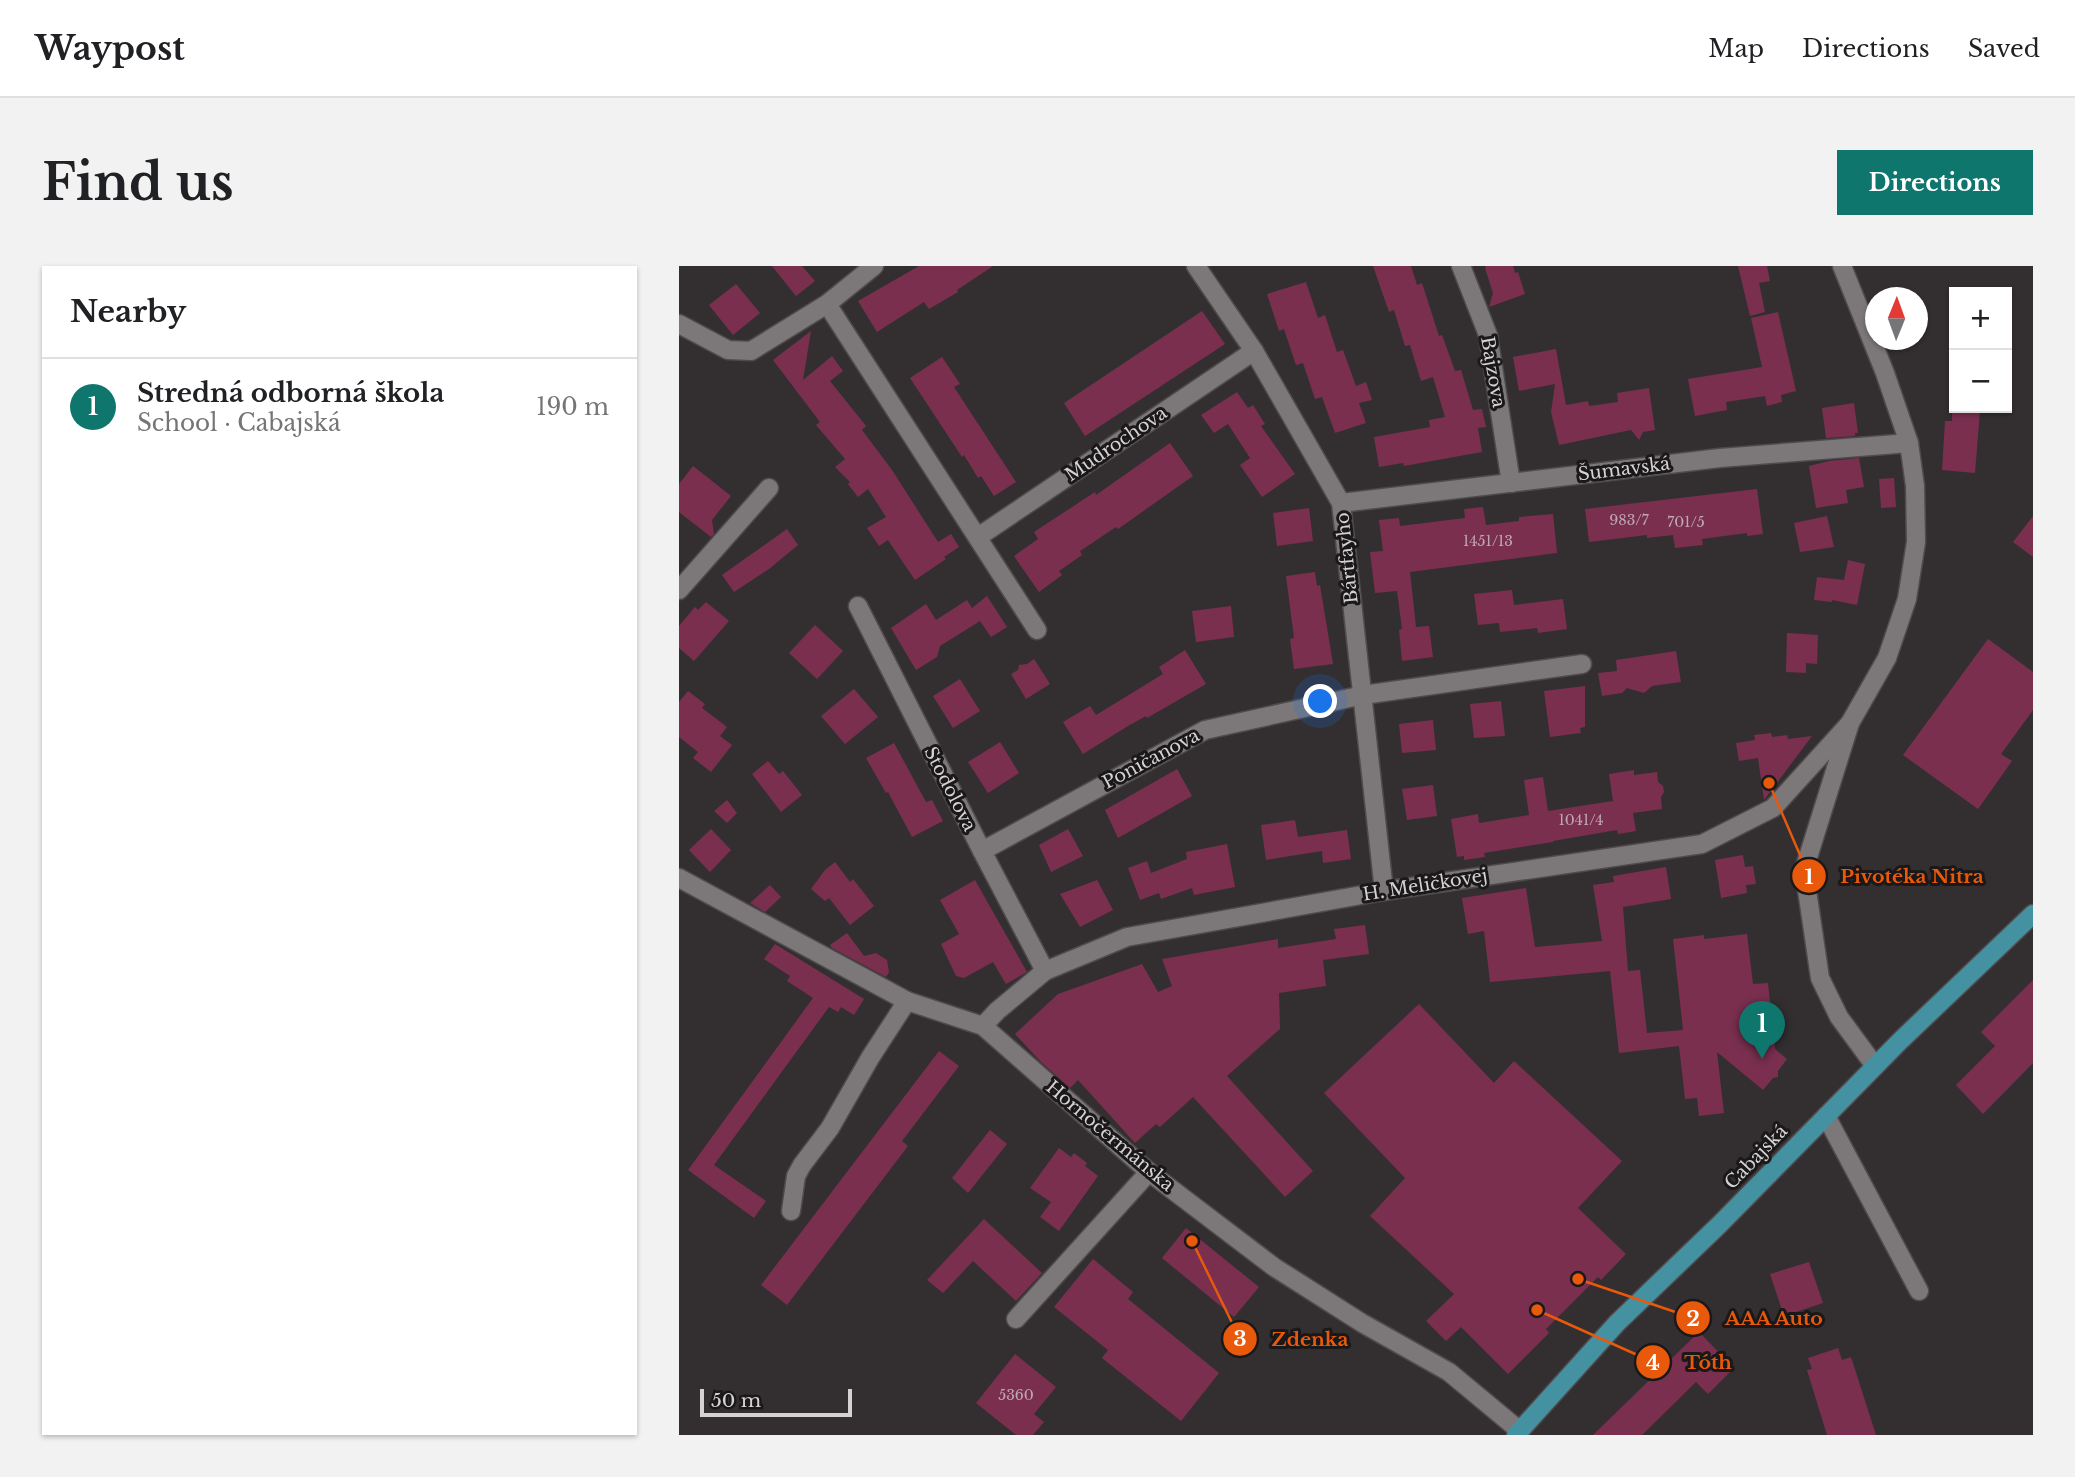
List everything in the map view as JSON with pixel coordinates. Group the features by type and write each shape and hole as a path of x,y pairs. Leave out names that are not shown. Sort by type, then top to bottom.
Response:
{"main road":[{"name":"Cabajská","path":"1518,1433 1617,1324 1720,1224 1875,1066 2033,914"}],"street":[{"path":"679,324 728,350 751,351 827,304 874,266"},
{"name":"Bártfayho","path":"1196,266 1254,351 1341,503 1384,891"},
{"name":"Bajzova","path":"1461,266 1488,335 1511,483"},
{"path":"1842,266 1885,373 1909,443 1915,486 1916,542 1907,598 1887,658 1850,723 1804,870 1820,978 1839,1017 1875,1066"},
{"path":"827,304 1037,630"},
{"name":"Mudrochova","path":"978,537 1254,351"},
{"name":"Šumavská","path":"1341,503 1720,458 1909,443"},
{"path":"679,590 769,488"},
{"name":"Stodolova","path":"858,606 1045,971"},
{"name":"Poničanova","path":"982,851 1205,730 1363,695 1582,664"},
{"name":"H. Meličkovej","path":"983,1027 997,1010 1045,971 1127,937 1384,891 1702,844 1773,808 1850,723"},
{"name":"Hornočermánska","path":"679,878 907,1001 983,1027 1149,1172 1274,1268 1449,1372 1518,1433"},
{"path":"791,1211 796,1176 830,1128 907,1001"},
{"path":"1826,1116 1919,1291"},
{"path":"1016,1319 1149,1172"}],"building":[{"path":"772,266 802,266 815,281 796,296"},
{"path":"919,266 993,266 929,309 924,302 877,332 858,301"},
{"path":"1373,266 1411,266 1417,285 1422,283 1439,336 1442,335 1455,371 1461,370 1473,410 1482,409 1486,427 1478,428 1482,452 1404,466 1403,463 1379,467 1374,437 1430,427 1429,420 1445,417 1433,377 1421,381 1410,345 1405,346 1394,310 1389,312"},
{"path":"1486,266 1513,266 1515,273 1518,272 1525,294 1489,307 1493,293"},
{"path":"1738,266 1767,266 1770,281 1759,283 1765,312 1750,316"},
{"path":"1306,282 1318,318 1325,315 1337,352 1343,350 1356,386 1366,382 1372,400 1359,403 1366,423 1335,433 1322,397 1315,399 1303,363 1296,365 1284,329 1279,331 1267,294"},
{"path":"736,284 760,313 733,335 709,305"},
{"path":"1202,311 1225,344 1085,436 1064,403"},
{"path":"1778,312 1796,391 1781,395 1782,402 1767,406 1765,396 1726,402 1727,410 1695,416 1688,379 1762,367 1751,318"},
{"path":"811,331 803,380 832,356 843,371 830,381 866,426 862,430 892,470 938,542 951,534 959,547 915,580 888,540 879,546 867,528 886,517 868,489 858,497 848,484 850,482 835,467 845,459 816,425 820,422 773,360"},
{"path":"1556,349 1566,405 1588,401 1589,406 1618,402 1617,393 1649,388 1655,430 1643,432 1639,440 1631,430 1559,445 1551,412 1555,384 1519,391 1513,357"},
{"path":"942,357 960,384 954,387 1016,482 994,496 981,476 978,478 964,455 962,457 910,378"},
{"path":"1237,392 1248,408 1253,405 1265,424 1261,426 1295,474 1262,497 1240,465 1250,458 1228,424 1214,433 1201,415"},
{"path":"1854,403 1858,433 1855,433 1855,436 1826,438 1822,408"},
{"path":"1952,413 1980,413 1975,473 1942,470 1945,421 1952,421"},
{"path":"1170,443 1193,476 1118,529 1116,527 1080,551 1082,555 1059,571 1062,575 1039,592 1014,556 1038,539 1034,532 1095,492 1096,495"},
{"path":"1859,458 1864,487 1846,490 1848,503 1816,508 1809,466"},
{"path":"693,466 731,496 712,520 714,534 711,537 679,512 679,484"},
{"path":"1894,478 1896,507 1881,508 1879,479"},
{"path":"1757,489 1763,534 1747,536 1747,533 1702,539 1703,545 1675,548 1673,535 1647,538 1647,535 1589,542 1585,509"},
{"path":"1483,507 1486,525 1519,521 1519,517 1553,514 1557,553 1410,572 1416,627 1429,626 1433,657 1402,661 1399,630 1402,629 1397,591 1375,593 1370,552 1383,551 1379,520 1399,518 1400,526 1465,518 1464,509"},
{"path":"1309,508 1313,541 1277,546 1273,513"},
{"path":"1827,516 1834,547 1800,552 1794,523"},
{"path":"2033,516 2033,557 2013,542"},
{"path":"787,529 798,545 769,569 734,592 722,575"},
{"path":"1848,560 1865,564 1857,605 1814,600 1817,577 1844,580"},
{"path":"1315,572 1317,586 1320,585 1333,664 1294,669 1290,639 1294,638 1286,576"},
{"path":"1512,590 1514,605 1563,599 1567,629 1538,633 1537,628 1500,632 1499,623 1478,625 1474,594"},
{"path":"987,596 1007,627 991,637 980,621 940,646 937,657 916,670 891,628 926,604 936,620 967,600 972,608"},
{"path":"706,602 729,621 694,661 679,648 679,626 695,607 698,610"},
{"path":"1231,606 1234,637 1196,642 1192,611"},
{"path":"815,625 843,651 817,679 789,653"},
{"path":"1787,633 1818,635 1817,664 1806,663 1806,673 1786,672"},
{"path":"1988,639 2033,672 2033,710 2001,754 2012,761 1978,809 1903,755"},
{"path":"1185,650 1206,684 1083,754 1063,722 1090,706 1096,715 1163,674 1159,667"},
{"path":"1676,651 1681,682 1652,686 1644,693 1627,688 1622,693 1602,696 1598,673 1617,671 1616,660"},
{"path":"1034,659 1050,684 1026,699 1011,674 1018,670 1019,665"},
{"path":"960,679 980,711 953,728 933,696"},
{"path":"1585,686 1585,727 1580,728 1581,733 1550,737 1544,691"},
{"path":"854,689 878,717 845,744 821,716"},
{"path":"688,691 705,704 702,708 727,727 720,736 732,745 711,772 693,758 698,752 679,737 679,702"},
{"path":"1501,701 1505,736 1474,738 1470,704"},
{"path":"1433,720 1436,750 1402,753 1399,724"},
{"path":"1771,733 1772,737 1787,735 1788,739 1812,736 1764,800 1758,758 1739,761 1736,743 1755,740 1754,735"},
{"path":"1000,742 1019,773 988,793 968,762"},
{"path":"894,743 926,802 932,800 943,821 912,837 866,758"},
{"path":"768,761 779,774 783,771 802,795 781,812 752,774"},
{"path":"1177,769 1192,796 1118,838 1105,810"},
{"path":"1634,770 1634,775 1657,772 1658,782 1663,786 1664,792 1661,797 1662,809 1633,813 1636,831 1618,834 1617,830 1553,841 1484,853 1485,857 1464,860 1464,856 1457,857 1451,819 1478,814 1479,823 1529,815 1524,780 1543,777 1548,811 1613,801 1609,774"},
{"path":"1433,785 1437,816 1407,820 1402,789"},
{"path":"727,800 737,813 727,823 714,811"},
{"path":"1295,820 1298,837 1347,830 1351,859 1323,863 1322,851 1266,860 1261,825"},
{"path":"711,829 731,850 710,872 689,850"},
{"path":"1068,829 1083,856 1051,872 1039,845"},
{"path":"1227,844 1235,887 1194,895 1192,888 1161,899 1159,893 1140,900 1128,868 1147,861 1151,873 1187,859 1186,852"},
{"path":"1743,855 1745,867 1753,866 1756,884 1746,885 1747,893 1721,898 1715,860"},
{"path":"835,862 850,882 853,879 874,906 850,925 829,898 825,901 811,889 825,870"},
{"path":"1666,867 1671,899 1623,907 1628,971 1640,970 1647,1033 1683,1030 1673,939 1747,934 1753,984 1768,983 1775,1049 1787,1059 1778,1071 1778,1077 1773,1078 1763,1090 1717,1052 1724,1113 1699,1116 1697,1098 1685,1099 1679,1046 1619,1053 1610,971 1490,982 1484,931 1468,934 1462,898 1526,888 1535,947 1602,941 1593,885 1614,882 1613,876"},
{"path":"975,880 1027,972 1006,984 993,962 964,978 956,976 941,944 959,934 940,900"},
{"path":"1097,880 1113,910 1080,927 1060,894"},
{"path":"770,885 781,897 765,912 750,903"},
{"path":"1365,925 1369,954 1323,960 1326,986 1279,993 1280,1029 1227,1076 1313,1171 1285,1197 1193,1097 1160,1127 1156,1124 1135,1143 1078,1080 1070,1088 1015,1034 1058,994 1142,964 1158,992 1172,986 1162,959 1278,939 1278,948 1336,939 1334,929"},
{"path":"847,933 864,956 876,953 887,960 889,972 886,977 832,948 830,945"},
{"path":"775,944 864,999 854,1015 841,1007 838,1012 829,1007 714,1165 766,1201 754,1218 688,1170 813,998 787,981 790,976 764,959"},
{"path":"2033,980 2033,1063 1983,1114 1956,1085 1995,1046 1981,1032"},
{"path":"1419,1004 1494,1083 1514,1061 1622,1161 1578,1208 1626,1254 1601,1280 1598,1277 1546,1329 1549,1333 1508,1374 1461,1327 1446,1341 1426,1321 1454,1294 1370,1216 1405,1178 1324,1093"},
{"path":"939,1051 959,1066 902,1141 908,1146 787,1305 761,1285"},
{"path":"990,1130 1007,1144 968,1193 952,1178"},
{"path":"1059,1148 1071,1157 1074,1153 1098,1176 1059,1231 1040,1217 1051,1202 1030,1188"},
{"path":"984,1219 1042,1273 1016,1301 973,1261 943,1293 927,1280"},
{"path":"1186,1228 1259,1287 1234,1317 1162,1258"},
{"path":"1093,1259 1133,1292 1128,1299 1219,1373 1181,1421 1102,1358 1108,1350 1054,1307"},
{"path":"1809,1262 1823,1303 1784,1316 1770,1274"},
{"path":"1699,1332 1734,1368 1708,1394 1696,1382 1642,1435 1593,1435"},
{"path":"1838,1348 1842,1360 1851,1357 1876,1435 1827,1435 1807,1370 1812,1369 1808,1358"},
{"path":"1015,1354 1056,1387 1034,1414 1044,1422 1033,1435 1016,1435 976,1403"}],"place":[{"name":"Pivotéka Nitra","path":"1769,783"},
{"name":"Stredná odborná škola","path":"1762,1059"},
{"name":"Zdenka","path":"1192,1241"},
{"name":"AAA Auto","path":"1578,1279"},
{"name":"Tóth","path":"1537,1310"}]}
